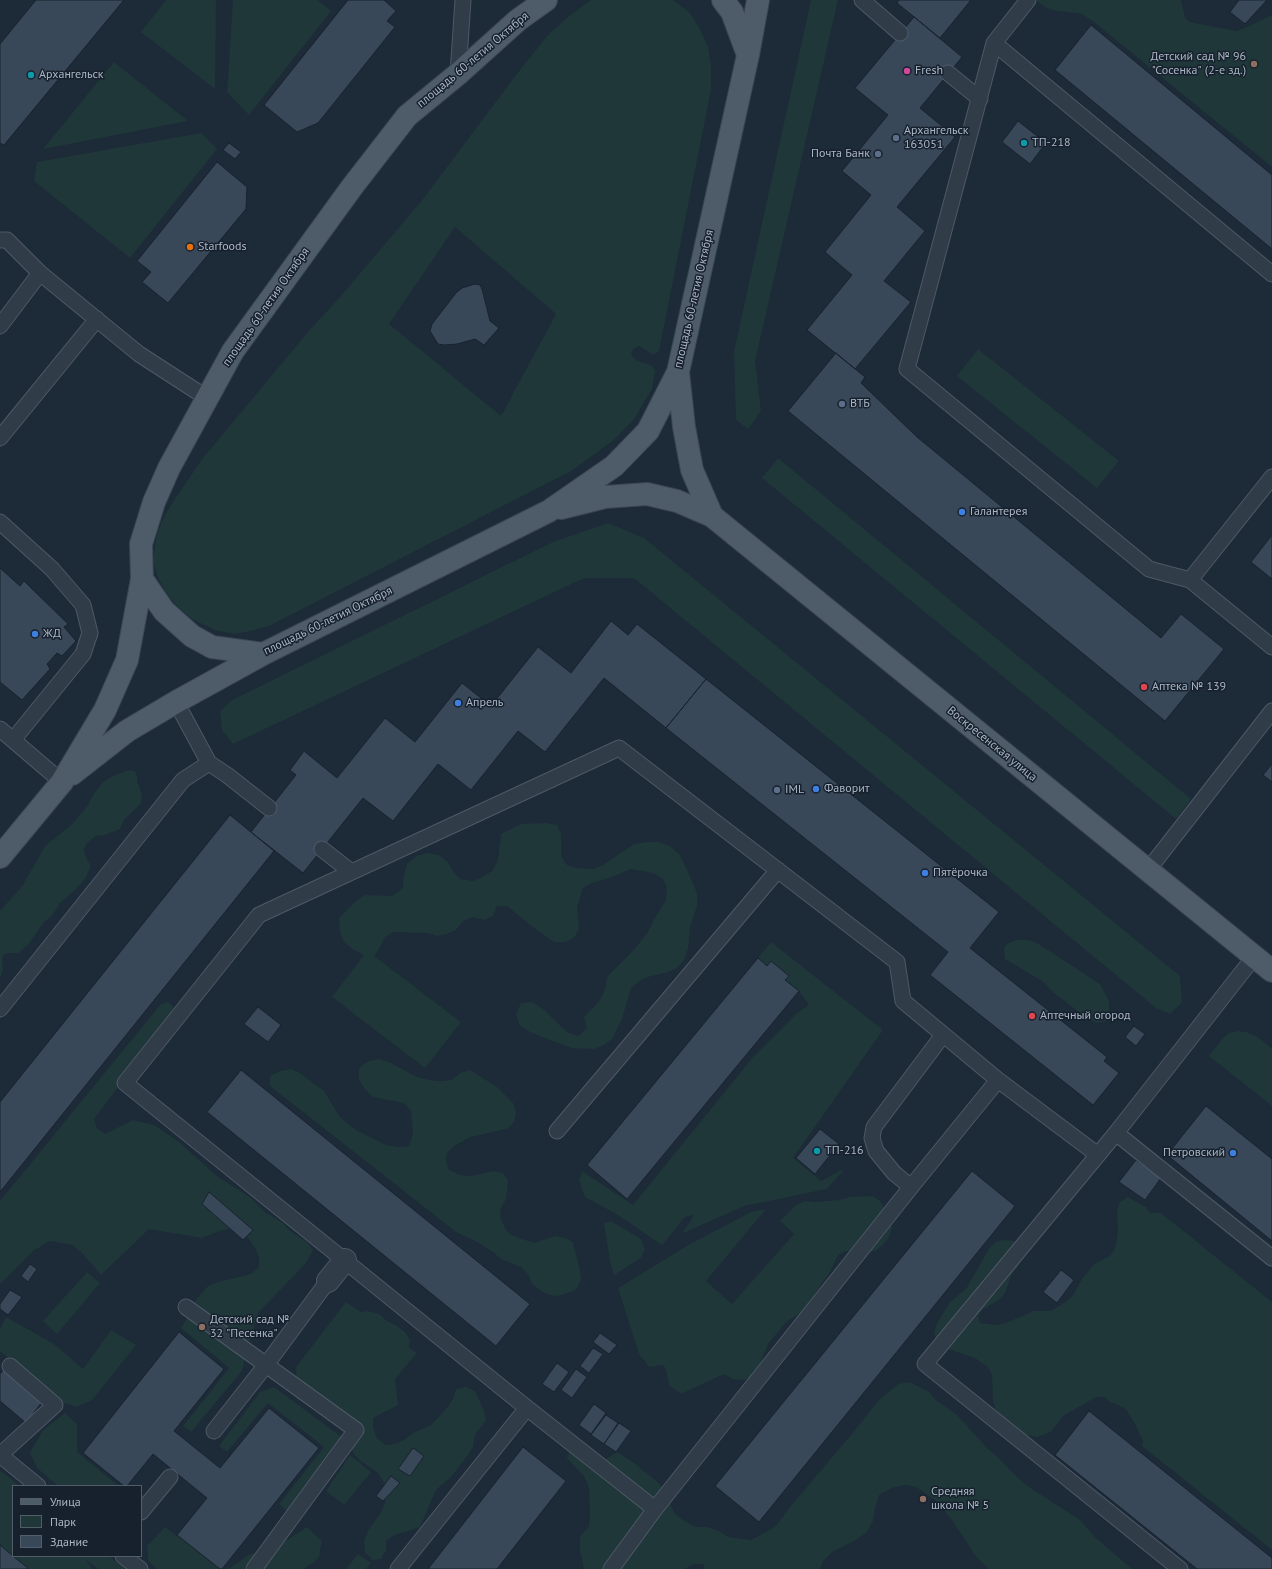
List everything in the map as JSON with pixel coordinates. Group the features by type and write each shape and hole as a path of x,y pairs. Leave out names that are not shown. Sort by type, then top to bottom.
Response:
{"main road":[{"name":"площадь 60-летия Октября","path":"546,0 518,20 458,74 407,116 352,187 233,352 169,468 154,502 141,544 142,579 164,611 192,636 212,647 263,654 549,511 614,466 648,431 678,372 748,55 758,0"},
{"path":"723,0 732,12 748,55"},
{"name":"Воскресенская улица","path":"678,372 684,428 692,470 712,516"},
{"name":"Воскресенская улица","path":"549,511 605,497 647,494 677,501 712,516 1272,971"},
{"path":"0,857 62,782 105,710 127,660 142,579"},
{"path":"62,782 127,731 263,654"}],"street":[{"path":"328,1281 344,1260"}],"lane":[{"path":"458,74 463,0"},
{"path":"862,0 900,33"},
{"path":"1028,0 994,43 907,369 1149,569 1190,580 1272,647"},
{"path":"994,43 1272,274"},
{"path":"948,73 980,98"},
{"path":"0,240 7,240 40,273 139,354 207,398"},
{"path":"0,326 40,273"},
{"path":"0,438 97,319"},
{"path":"1190,580 1272,477"},
{"path":"0,522 52,569 83,605 90,632 83,654 13,740"},
{"path":"176,702 209,763 269,808"},
{"path":"1148,870 1272,711"},
{"path":"0,729 62,782"},
{"path":"656,1509 527,1408 125,1083 259,915 350,871 619,748 897,962 903,1001 998,1080 1098,1155"},
{"path":"0,1009 183,780 209,763"},
{"path":"322,849 350,871"},
{"path":"556,1131 778,870"},
{"path":"1180,1569 925,1364 1116,1133 1254,957"},
{"path":"911,1187 894,1173 876,1151 872,1138 874,1127 943,1034"},
{"path":"611,1569 656,1509 911,1187 998,1080"},
{"path":"1116,1133 1272,1258"},
{"path":"214,1431 266,1365 328,1281"},
{"path":"186,1307 356,1430 254,1569"},
{"path":"10,1366 55,1405 0,1455 37,1485"},
{"path":"398,1569 527,1408"},
{"path":"142,1511 170,1477"},
{"path":"124,1557 140,1569"}],"green space":[{"path":"166,0 216,0 215,89 141,32"},
{"path":"233,0 317,0 331,11 249,115 227,92"},
{"path":"591,0 673,0 689,12 700,29 708,47 711,67 711,90 659,351 652,354 639,346 633,349 631,355 637,361 651,365 655,370 652,389 634,419 615,439 573,470 271,625 235,634 215,630 192,619 175,604 165,591 154,565 157,533 165,515 176,497 203,458 308,332 340,297 423,199 547,36 569,16","holes":["455,227 556,314 501,416 389,324"]},
{"path":"811,0 838,0 755,361 761,411 748,429 736,420 734,351"},
{"path":"1036,0 1181,0 1185,18 1190,22 1236,31 1272,15 1272,167 1094,22 1082,14 1052,10"},
{"path":"114,62 188,121 43,149"},
{"path":"201,133 217,149 130,258 34,181 37,162"},
{"path":"978,349 1119,461 1097,488 957,376"},
{"path":"778,458 1191,799 1176,819 762,478"},
{"path":"608,523 644,538 1180,976 1182,1002 1170,1014 1156,1008 634,578 584,578 233,744 222,730 220,711 232,700 553,542"},
{"path":"129,770 135,771 137,776 137,781 142,794 141,803 124,820 120,829 102,836 97,835 86,844 84,853 91,866 85,879 60,903 52,916 44,922 28,945 18,953 8,953 3,955 3,969 0,979 0,911 23,885 45,846 71,825 86,808 95,792 103,782 113,776"},
{"path":"546,823 557,825 561,834 561,856 567,865 577,868 592,869 603,865 634,844 659,842 670,846 679,854 697,893 697,906 690,927 688,949 684,960 677,968 648,977 639,981 631,988 622,1019 612,1039 604,1045 594,1049 571,1048 530,1032 520,1026 516,1014 521,1003 533,1002 543,1009 567,1032 578,1036 587,1028 584,1017 600,1000 605,989 607,977 633,951 648,932 666,900 667,888 663,879 653,873 631,869 592,883 583,888 577,908 579,929 574,938 565,942 554,942 507,906 497,906 493,916 484,920 473,917 463,921 456,930 447,934 437,936 426,933 393,932 385,937 374,956 461,1022 425,1068 332,997 364,955 345,943 340,933 339,918 356,901 365,895 392,896 403,888 407,864 416,856 428,853 439,855 448,862 460,879 473,881 483,877 493,870 498,859 501,834 521,824"},
{"path":"1017,940 1028,940 1037,943 1100,984 1109,1001 1107,1021 1097,1023 1088,1019 1054,993 1042,981 1005,959 1004,948 1007,944"},
{"path":"771,942 883,1030 793,1158 821,1181 841,1170 843,1171 827,1189 744,1206 682,1233 693,1215 685,1217 662,1245 618,1215 585,1197 579,1181 582,1171 633,1205 753,1057 797,1013 809,1005 799,991 785,980 789,976 771,961 767,966 758,958"},
{"path":"168,1002 173,1007 174,1013 94,1119 97,1128 105,1134 133,1120 154,1125 179,1142 217,1176 251,1198 265,1212 283,1223 290,1231 307,1242 313,1250 306,1263 258,1313 250,1341 242,1342 193,1304 208,1286 251,1274 259,1267 259,1257 255,1248 249,1239 240,1231 229,1229 219,1231 202,1238 149,1229 101,1275 81,1252 72,1245 50,1241 33,1251 0,1284 0,1201 161,1004"},
{"path":"1238,1031 1246,1032 1258,1037 1272,1049 1272,1106 1209,1056 1223,1038 1229,1033"},
{"path":"379,1059 389,1062 417,1077 429,1080 451,1080 460,1073 470,1070 497,1087 513,1103 516,1112 514,1122 507,1129 470,1137 454,1146 447,1153 446,1162 449,1170 460,1175 472,1176 493,1171 503,1173 508,1180 506,1199 500,1210 501,1220 505,1228 511,1235 534,1243 555,1236 565,1238 573,1242 581,1280 576,1290 559,1296 549,1295 540,1290 532,1284 528,1274 521,1267 501,1259 493,1252 475,1241 456,1232 270,1086 270,1076 280,1071 291,1069 300,1073 324,1091 340,1117 356,1130 386,1145 398,1147 409,1146 413,1134 411,1111 404,1103 373,1097 364,1088 359,1079 359,1068 369,1061"},
{"path":"872,1196 880,1201 890,1218 892,1228 889,1237 883,1245 875,1251 866,1253 846,1251 838,1255 830,1272 802,1312 786,1322 768,1344 761,1362 751,1378 742,1380 733,1379 724,1374 681,1394 669,1385 666,1369 663,1365 649,1367 639,1354 618,1288 690,1244 751,1212 766,1209 706,1281 732,1304 794,1234 780,1221 796,1205 805,1201 815,1202 839,1200 850,1197"},
{"path":"1128,1197 1146,1207 1150,1213 1161,1213 1272,1302 1272,1550 1142,1446 1143,1441 1125,1408 1110,1402 1104,1397 1096,1397 1063,1416 1051,1432 1037,1437 1022,1434 996,1410 993,1402 992,1375 988,1367 975,1358 945,1348 934,1334 936,1325 951,1301 966,1289 990,1247 997,1241 1014,1241 1020,1255 1020,1262 1012,1274 1005,1293 1000,1299 982,1310 978,1316 980,1323 997,1325 1034,1311 1051,1311 1067,1301 1073,1295 1082,1279 1094,1264 1110,1256 1115,1249 1118,1230 1117,1211 1120,1202"},
{"path":"611,1221 641,1239 645,1249 641,1258 614,1275 610,1261 604,1223"},
{"path":"87,1272 100,1283 57,1334 43,1321"},
{"path":"346,1302 361,1312 368,1311 379,1314 387,1321 397,1326 405,1332 410,1340 409,1348 417,1353 395,1379 398,1405 373,1418 373,1428 377,1438 385,1445 395,1444 404,1440 413,1433 431,1425 447,1408 453,1399 456,1389 466,1387 475,1391 484,1411 486,1420 475,1435 473,1447 468,1455 451,1477 436,1490 420,1527 394,1535 386,1541 386,1550 381,1559 372,1560 365,1552 364,1541 368,1531 381,1512 385,1502 384,1483 379,1474 354,1454 345,1436 343,1426 297,1381 296,1367"},
{"path":"6,1317 54,1344 83,1369 111,1330 136,1345 92,1400 77,1407 60,1402 0,1351 0,1329"},
{"path":"187,1318 245,1358 242,1371 191,1432 183,1426 229,1368 181,1328"},
{"path":"910,1382 929,1392 937,1401 957,1415 988,1449 1026,1485 1080,1520 1095,1537 1132,1569 989,1569 977,1558 952,1520 935,1500 916,1487 905,1485 892,1488 879,1495 873,1521 867,1532 856,1540 832,1552 823,1561 820,1569 703,1569 704,1564 694,1564 685,1569 584,1569 580,1551 580,1537 589,1526 589,1488 584,1476 567,1458 571,1446 606,1459 617,1452 634,1463 661,1485 675,1514 684,1521 696,1527 707,1527 719,1531 728,1537 751,1540 775,1527 877,1402 898,1384"},
{"path":"274,1387 343,1438 287,1511 279,1504 324,1447 268,1403 227,1452 219,1446 260,1392"},
{"path":"65,1413 77,1424 77,1452 118,1485 57,1485 37,1468 30,1453 43,1430"},
{"path":"350,1455 371,1472 344,1505 326,1491"},
{"path":"0,1470 19,1485 12,1485 12,1555 0,1545"},
{"path":"165,1527 220,1569 157,1569 148,1560 147,1546"},
{"path":"307,1527 322,1541 319,1557 303,1569 229,1569 248,1555 255,1553 262,1556"},
{"path":"358,1554 371,1563 366,1569 346,1569"},
{"path":"14,1557 110,1557 125,1569 98,1569 86,1560 92,1569 29,1569"}],"building":[{"name":"Архангельск","path":"36,0 124,0 4,145 0,143 0,44"},
{"path":"348,0 384,0 396,11 387,21 395,27 318,123 297,132 264,105"},
{"path":"899,0 971,0 940,38 897,3"},
{"path":"1239,0 1267,0 1245,24 1230,12"},
{"path":"914,17 962,57 920,108 955,137 897,207 925,231 884,281 911,302 855,369 807,330 852,275 825,252 871,195 842,171 888,115 855,88"},
{"path":"1091,25 1272,175 1272,249 1055,70"},
{"name":"ТП-218","path":"1018,121 1046,143 1030,164 1002,142"},
{"path":"229,143 241,152 235,159 223,150"},
{"path":"217,162 247,187 246,209 168,303 142,282 151,272 137,261"},
{"path":"475,284 480,285 482,289 490,321 499,328 484,345 475,339 457,344 438,344 430,331 432,324 456,293 462,288"},
{"path":"836,353 865,377 861,383 917,437 1161,638 1181,614 1224,649 1165,721 788,411"},
{"path":"1272,535 1272,579 1251,562"},
{"name":"ЖД","path":"0,568 20,586 24,581 68,624 64,627 76,641 62,656 57,653 47,664 50,669 22,700 0,682"},
{"path":"611,621 628,635 637,624 706,679 666,728 604,678 545,752 518,731 471,790 438,764 393,821 363,798 303,873 251,832 296,775 290,770 304,751 337,778 385,718 415,742 462,683 491,706 538,647 571,673"},
{"path":"706,679 999,912 970,948 1107,1057 1104,1061 1119,1073 1093,1105 930,975 948,952 666,728"},
{"path":"1272,764 1272,782 1263,775"},
{"path":"230,815 274,851 0,1192 0,1102"},
{"path":"758,958 767,966 771,961 789,976 785,980 799,991 627,1199 587,1165"},
{"path":"258,1007 281,1025 268,1042 244,1024"},
{"path":"1134,1026 1145,1034 1136,1046 1125,1037"},
{"path":"241,1070 530,1304 496,1346 207,1112"},
{"path":"1206,1106 1272,1159 1272,1241 1167,1155"},
{"name":"ТП-216","path":"820,1129 839,1144 815,1174 796,1158"},
{"path":"1136,1160 1161,1178 1145,1200 1119,1182"},
{"path":"972,1171 1015,1206 759,1522 715,1486"},
{"path":"209,1192 253,1230 243,1240 202,1204"},
{"path":"30,1264 37,1269 28,1282 21,1276"},
{"path":"1061,1270 1074,1280 1057,1303 1043,1292"},
{"path":"10,1290 22,1297 8,1315 0,1309 0,1304"},
{"path":"179,1332 224,1369 174,1431 220,1468 269,1408 319,1448 222,1569 220,1569 177,1535 207,1498 153,1454 128,1485 123,1485 83,1453"},
{"path":"600,1333 617,1345 609,1354 593,1342"},
{"path":"593,1348 603,1354 589,1373 580,1366"},
{"path":"557,1363 569,1372 554,1392 542,1384"},
{"path":"6,1367 45,1398 26,1423 0,1401 0,1374"},
{"path":"576,1369 587,1377 572,1398 561,1390"},
{"path":"594,1404 606,1413 591,1434 579,1425"},
{"path":"1089,1411 1272,1558 1272,1569 1197,1569 1055,1455"},
{"path":"606,1415 618,1423 604,1444 591,1435"},
{"path":"619,1423 631,1431 616,1452 604,1444"},
{"path":"523,1447 566,1481 497,1569 428,1569"},
{"path":"413,1448 424,1456 410,1476 398,1469"},
{"path":"391,1476 400,1483 383,1501 376,1496"},
{"path":"0,1545 12,1555 12,1557 14,1557 29,1569 0,1569"}],"place":[{"name":"Детский сад № 96 \"Сосенка\" (2-е зд.)","path":"1254,64"},
{"name":"Fresh","path":"907,71"},
{"name":"Архангельск","path":"31,75"},
{"name":"Архангельск 163051","path":"896,138"},
{"name":"ТП-218","path":"1024,143"},
{"name":"Почта Банк","path":"878,154"},
{"name":"Starfoods","path":"190,247"},
{"name":"ВТБ","path":"842,404"},
{"name":"Галантерея","path":"962,512"},
{"name":"ЖД","path":"35,634"},
{"name":"Аптека № 139","path":"1144,687"},
{"name":"Апрель","path":"458,703"},
{"name":"Фаворит","path":"816,789"},
{"name":"IML","path":"777,790"},
{"name":"Пятёрочка","path":"925,873"},
{"name":"Аптечный огород","path":"1032,1016"},
{"name":"ТП-216","path":"817,1151"},
{"name":"Петровский","path":"1233,1153"},
{"name":"Детский сад № 32 \"Песенка\"","path":"202,1327"},
{"name":"Средняя школа № 5","path":"923,1499"}]}
